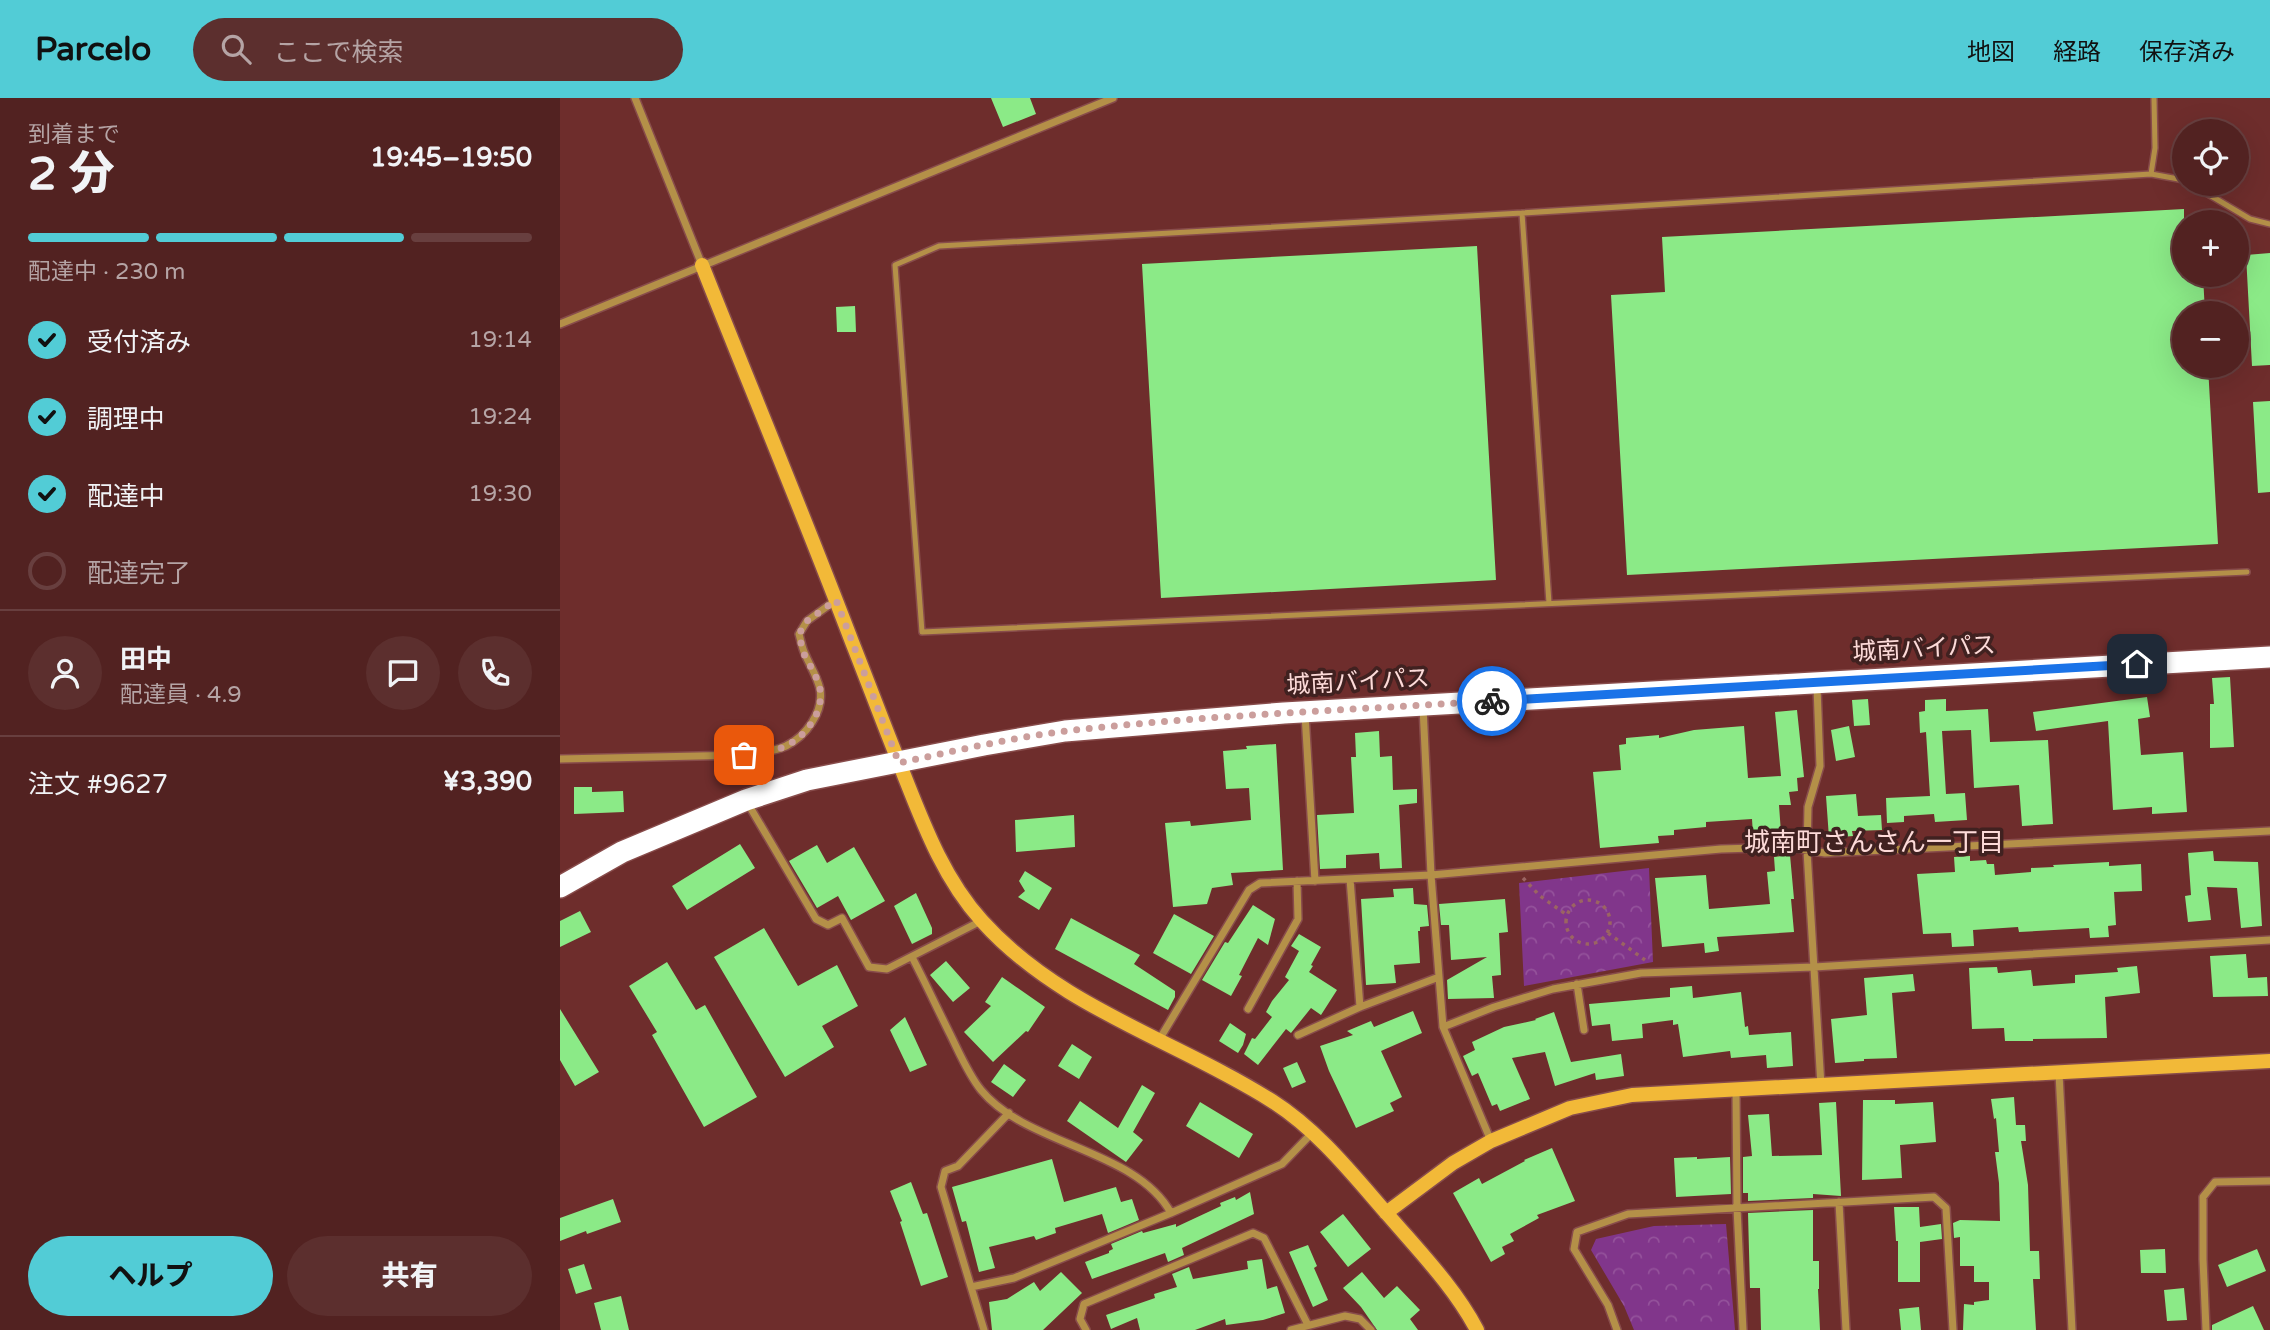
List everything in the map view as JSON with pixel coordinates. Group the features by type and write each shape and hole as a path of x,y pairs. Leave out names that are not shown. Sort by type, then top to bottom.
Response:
{"highway":[{"name":"城南バイパス","path":"560,887 622,852 746,800 807,780 1065,732 1305,712 2270,657"}],"street":[{"path":"635,98 929,838 956,886 982,920 1027,963 1067,992 1275,1102 1312,1133 1333,1151 1439,1273 1477,1330"},
{"path":"560,324 1113,98"},
{"path":"560,759 744,755 786,746 811,725 818,710 821,692 803,652 799,634 807,621 836,600"},
{"path":"1817,681 1820,766 1808,807 1807,851 1821,1086"},
{"path":"1423,705 1431,875 1443,1027 1491,1141"},
{"path":"1305,712 1315,881"},
{"path":"746,800 816,919 828,925 842,918 869,967 887,969 982,920"},
{"path":"1158,1041 1250,890 1260,883 1431,875 1721,849 1788,846 1825,853 2270,831"},
{"path":"1350,879 1360,1007"},
{"path":"1248,1009 1298,919 1297,881"},
{"path":"1443,1027 1494,1007 1553,989 1641,972 1814,967 2270,940"},
{"path":"912,957 962,1059 981,1090 1009,1114 1124,1169 1163,1199 1171,1213"},
{"path":"1298,1035 1360,1007 1439,977"},
{"path":"1577,984 1584,1030"},
{"path":"1386,1213 1453,1163 1491,1141 1570,1108 1632,1095 2270,1061"},
{"path":"2059,1073 2072,1330"},
{"path":"1736,1091 1737,1208 1743,1330"},
{"path":"984,1330 941,1186 945,1171 958,1166 1009,1114"},
{"path":"971,1287 1014,1278 1282,1164 1312,1133"},
{"path":"2206,1330 2203,1197 2215,1182 2270,1181"},
{"path":"1617,1330 1608,1305 1574,1249 1577,1231 1628,1214 1934,1197 1946,1208 1953,1330"},
{"path":"1839,1202 1846,1330"},
{"path":"1086,1330 1080,1320 1084,1304 1254,1233 1264,1238 1308,1325"},
{"path":"1291,1330 1345,1316 1360,1319 1371,1330"}],"lane":[{"path":"2151,174 2155,148 2154,98"},
{"path":"2172,178 2151,174 939,246 895,265 922,632 2246,572"},
{"path":"2212,196 2250,219 2270,225"},
{"path":"1522,213 1549,603"}],"path":[{"path":"1519,867 1524,879 1540,896 1567,915"},
{"path":"1583,900 1597,901 1608,911 1611,925 1608,933 1598,943 1583,944 1570,936 1567,915 1576,903 1583,900"},
{"path":"1608,933 1641,956 1656,972"}],"green space":[{"path":"1649,868 1653,962 1524,986 1519,883"},
{"path":"1726,1224 1735,1330 1634,1330 1624,1306 1591,1250 1596,1239 1654,1226"}],"building":[{"path":"991,98 1030,98 1036,114 1003,127"},
{"path":"2184,209 2172,210 2172,287 2204,287 2204,301 2172,301 2172,378 2209,378 2218,544 1627,575 1611,295 1665,292 1662,237"},
{"path":"1477,246 1496,580 1161,598 1142,264"},
{"path":"2270,253 2270,365 2252,366 2248,287 2249,255"},
{"path":"855,306 856,332 837,332 836,307"},
{"path":"2270,401 2270,492 2258,493 2253,402"},
{"path":"2230,677 2234,747 2210,748 2210,704 2214,704 2212,678"},
{"path":"2147,697 2150,717 2138,719 2141,755 2183,752 2187,812 2152,814 2152,807 2113,810 2108,721 2036,731 2033,712"},
{"path":"1868,699 1870,725 1854,726 1852,700"},
{"path":"1946,699 1946,711 1988,709 1990,742 2048,740 2053,824 2022,826 2019,785 1974,788 1971,730 1942,731 1946,794 1965,793 1967,820 1935,822 1934,814 1904,816 1904,822 1887,823 1886,798 1930,796 1926,732 1920,733 1919,712 1925,711 1925,700"},
{"path":"1797,710 1804,777 1797,778 1798,791 1789,792 1791,805 1779,805 1781,833 1753,835 1752,819 1706,822 1706,827 1674,830 1674,835 1658,836 1659,843 1600,848 1593,772 1621,770 1619,745 1626,744 1626,738 1659,735 1659,738 1694,730 1744,726 1748,778 1781,776 1775,712"},
{"path":"1849,726 1855,757 1836,761 1831,730"},
{"path":"1379,731 1380,757 1392,756 1393,790 1417,789 1417,803 1399,805 1402,868 1380,869 1379,853 1346,855 1346,868 1320,869 1317,815 1354,813 1351,757 1356,757 1355,733"},
{"path":"1276,744 1283,870 1231,873 1233,885 1212,888 1207,904 1173,907 1165,823 1190,821 1191,826 1251,820 1249,788 1226,789 1223,751"},
{"path":"574,787 592,787 592,792 623,791 624,812 574,814"},
{"path":"1856,794 1858,816 1881,815 1882,830 1852,831 1853,836 1829,838 1826,796"},
{"path":"1074,815 1075,847 1016,852 1015,820"},
{"path":"740,844 755,868 687,910 672,886"},
{"path":"817,845 827,863 854,847 885,901 851,920 838,896 817,908 789,861"},
{"path":"2213,851 2214,861 2258,862 2262,926 2241,928 2237,888 2207,887 2211,920 2188,922 2185,896 2191,895 2188,853"},
{"path":"1790,855 1794,932 1717,937 1719,951 1705,953 1704,943 1662,947 1655,878 1706,875 1709,909 1770,904 1767,872 1775,871 1774,857"},
{"path":"1970,856 1970,861 1986,860 1987,864 1994,864 1995,875 2031,872 2031,868 2054,867 2053,865 2109,862 2109,866 2141,864 2142,891 2114,892 2116,925 2108,926 2109,937 2090,938 2089,928 2019,932 2018,927 1973,930 1974,946 1952,947 1951,933 1923,934 1917,874 1955,872 1954,857"},
{"path":"1025,871 1052,888 1039,910 1018,897 1025,891 1019,881"},
{"path":"1413,888 1414,904 1427,905 1429,926 1420,927 1418,931 1420,963 1394,965 1396,983 1366,985 1361,899 1394,897 1393,889"},
{"path":"916,893 932,928 932,934 912,944 894,906"},
{"path":"1505,899 1508,932 1499,933 1501,975 1492,976 1494,998 1448,999 1447,980 1487,957 1451,960 1449,925 1441,925 1439,904"},
{"path":"1253,905 1275,919 1268,945 1258,938 1231,996 1202,980 1225,942 1228,943"},
{"path":"580,911 591,932 560,947 560,921"},
{"path":"1174,914 1214,936 1191,974 1153,953"},
{"path":"1071,918 1140,955 1134,964 1175,991 1168,1010 1055,949"},
{"path":"764,928 798,986 837,965 858,1006 822,1026 834,1047 785,1077 714,957"},
{"path":"1299,934 1321,947 1309,972 1337,990 1321,1015 1311,1008 1291,1033 1286,1029 1258,1065 1244,1054 1252,1038 1255,1039 1272,1017 1266,1012 1289,980 1285,977 1299,951 1291,946"},
{"path":"2246,954 2248,978 2267,977 2268,996 2213,997 2210,956"},
{"path":"946,961 970,988 953,1002 930,975"},
{"path":"667,962 696,1010 705,1005 757,1097 704,1127 652,1035 657,1032 629,986"},
{"path":"2137,966 2140,993 2105,997 2107,1038 2005,1041 2004,1028 1972,1029 1969,968 1997,967 1998,973 2031,970 2033,986 2075,983 2075,975 2118,972 2117,968"},
{"path":"1913,974 1915,991 1892,993 1897,1058 1835,1063 1831,1019 1867,1015 1864,978"},
{"path":"1002,977 1045,1007 1028,1032 993,1062 964,1032 991,1006 985,1002"},
{"path":"1692,986 1693,998 1741,992 1745,1027 1748,1026 1749,1035 1791,1032 1793,1066 1767,1068 1766,1055 1731,1058 1730,1051 1683,1057 1678,1024 1673,1025 1673,1020 1642,1024 1643,1038 1612,1041 1610,1024 1592,1026 1589,1004 1670,997 1670,988"},
{"path":"560,1009 599,1072 575,1086 560,1060"},
{"path":"1413,1011 1422,1033 1381,1051 1402,1097 1390,1103 1394,1111 1356,1128 1320,1046 1353,1035 1347,1031 1371,1021 1374,1027"},
{"path":"1554,1012 1571,1062 1621,1054 1624,1076 1596,1080 1595,1073 1555,1086 1545,1052 1512,1058 1530,1099 1500,1111 1497,1104 1492,1106 1478,1073 1472,1076 1463,1056 1475,1050 1472,1042 1504,1027 1536,1020"},
{"path":"905,1017 927,1065 910,1072 890,1030"},
{"path":"1230,1023 1246,1034 1238,1053 1219,1041"},
{"path":"1072,1044 1092,1057 1079,1079 1058,1066"},
{"path":"1297,1062 1306,1082 1292,1088 1283,1068"},
{"path":"1004,1064 1026,1080 1013,1097 991,1082"},
{"path":"1142,1085 1155,1093 1133,1132 1143,1140 1126,1162 1067,1121 1080,1101 1118,1128"},
{"path":"2014,1097 2016,1125 2025,1125 2026,1141 2021,1141 2028,1185 2030,1251 2039,1251 2040,1279 2033,1279 2036,1330 1963,1330 1964,1304 1974,1305 1974,1302 1989,1300 1989,1282 1974,1282 1974,1266 1960,1266 1960,1237 1954,1238 1953,1223 1960,1220 2000,1221 1995,1152 1999,1152 1996,1118 1994,1119 1991,1099"},
{"path":"1863,1100 1895,1100 1895,1104 1933,1102 1936,1142 1900,1145 1902,1178 1862,1180"},
{"path":"1200,1102 1253,1134 1239,1158 1186,1126"},
{"path":"1836,1102 1841,1196 1813,1194 1813,1198 1748,1201 1748,1193 1743,1193 1743,1157 1752,1156 1748,1115 1769,1114 1772,1156 1822,1155 1819,1103"},
{"path":"1552,1148 1575,1201 1537,1215 1539,1218 1510,1234 1514,1241 1502,1247 1505,1254 1491,1262 1453,1193 1479,1178 1482,1184 1524,1160"},
{"path":"1730,1157 1731,1194 1676,1197 1674,1158"},
{"path":"1052,1159 1064,1202 1116,1187 1121,1202 1132,1199 1139,1220 1108,1233 1102,1214 1055,1228 1056,1233 1036,1240 1034,1236 989,1247 995,1268 979,1272 966,1221 962,1222 952,1187"},
{"path":"911,1182 923,1214 927,1213 948,1277 921,1286 900,1222 902,1221 890,1191"},
{"path":"1250,1192 1254,1214 1182,1248 1184,1255 1168,1262 1165,1253 1092,1279 1085,1262 1109,1253 1113,1249 1111,1244 1142,1231 1143,1233 1176,1224 1176,1227 1221,1206 1220,1203 1235,1197 1236,1200"},
{"path":"613,1199 621,1222 560,1241 560,1218"},
{"path":"1894,1207 1919,1207 1920,1227 1941,1224 1942,1239 1920,1242 1920,1282 1898,1282 1898,1241"},
{"path":"1813,1210 1813,1261 1819,1261 1820,1330 1761,1330 1760,1288 1750,1288 1748,1213"},
{"path":"1343,1214 1371,1249 1348,1267 1320,1232"},
{"path":"1308,1245 1317,1266 1314,1268 1328,1300 1313,1307 1289,1252"},
{"path":"2165,1249 2166,1273 2141,1273 2140,1250"},
{"path":"2257,1249 2266,1271 2227,1287 2218,1265"},
{"path":"1262,1259 1267,1289 1277,1286 1285,1313 1263,1320 1226,1325 1225,1319 1195,1330 1140,1330 1137,1318 1111,1329 1106,1315 1155,1298 1154,1294 1177,1287 1172,1274 1189,1267 1193,1279 1248,1269 1247,1261"},
{"path":"584,1264 592,1289 576,1294 568,1269"},
{"path":"1061,1272 1082,1293 1043,1330 992,1330 989,1302 1007,1299 1034,1282 1040,1291"},
{"path":"1362,1272 1384,1298 1397,1286 1420,1310 1410,1319 1418,1330 1377,1330 1343,1288"},
{"path":"2184,1288 2187,1320 2167,1321 2164,1290"},
{"path":"621,1296 629,1330 601,1330 594,1303"},
{"path":"2253,1306 2264,1330 2212,1330 2212,1325"},
{"path":"1919,1307 1921,1330 1901,1330 1899,1309"}],"way so far":[{"path":"744,755 786,746 811,725 818,710 821,692 803,652 799,634 807,621 836,600 899,763 1065,732 1284,713 1492,701"}],"district":[{"name":"城南町さんさん一丁目","path":"1874,842"}],"route":[{"path":"1492,701 2137,664"}]}
